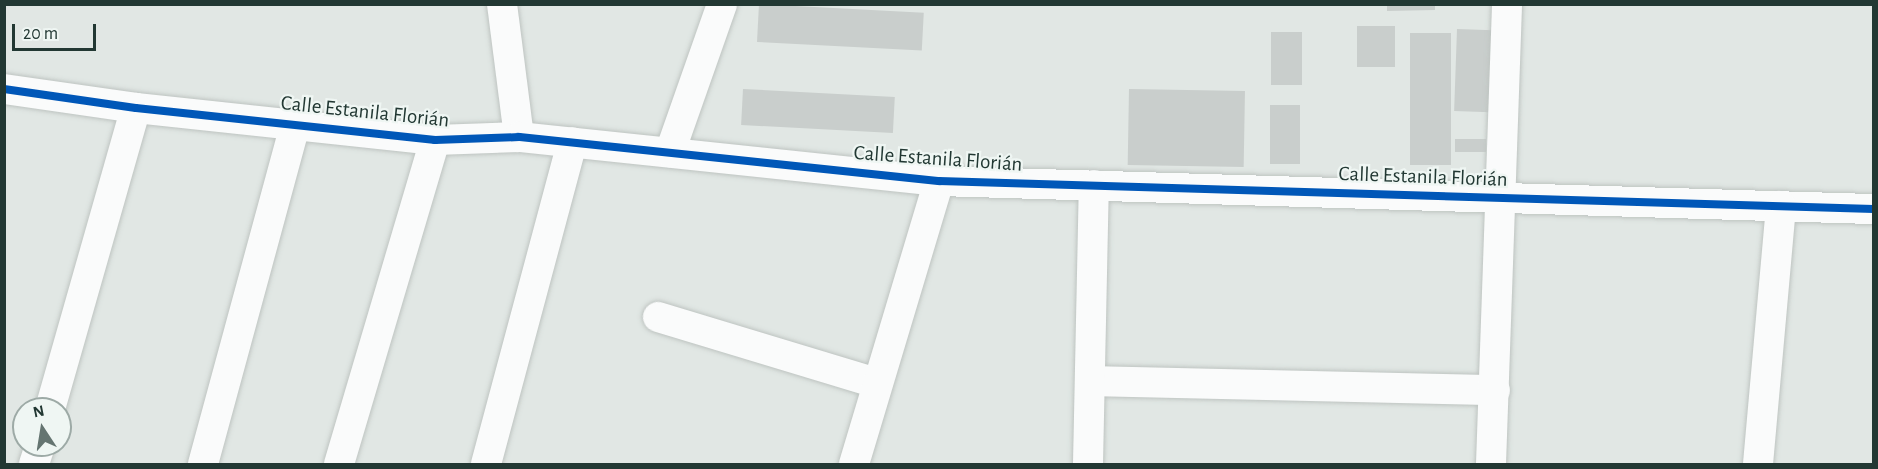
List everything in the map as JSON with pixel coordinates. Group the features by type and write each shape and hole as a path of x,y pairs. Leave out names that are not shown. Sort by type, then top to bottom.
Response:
{"street":[{"path":"502,4 519,137"},
{"path":"670,152 722,4"},
{"path":"1491,465 1507,4"},
{"name":"Calle Estanila Florián","path":"4,89 136,108 296,122 435,140 519,137 939,181 1874,209"},
{"path":"53,397 136,108"},
{"path":"203,465 296,122"},
{"path":"339,465 435,140"},
{"path":"486,465 572,142"},
{"path":"854,465 939,181"},
{"path":"1088,465 1092,381 1094,184"},
{"path":"1758,465 1780,206"},
{"path":"658,317 877,383"},
{"path":"1092,381 1495,390"}],"building":[{"path":"759,4 924,13 922,51 757,42"},
{"path":"1387,4 1435,4 1435,10 1387,11"},
{"path":"1357,26 1395,26 1395,67 1357,67"},
{"path":"1457,29 1493,30 1490,112 1454,111"},
{"path":"1271,32 1302,32 1302,85 1271,85"},
{"path":"1410,33 1451,33 1451,165 1410,165"},
{"path":"743,89 895,97 893,133 741,125"},
{"path":"1129,89 1245,91 1244,167 1128,165"},
{"path":"1270,105 1300,105 1300,164 1270,164"},
{"path":"1455,139 1486,139 1486,152 1455,152"}],"cycle path":[{"path":"4,89 136,108 435,140 519,137 939,181 1874,209"}]}
